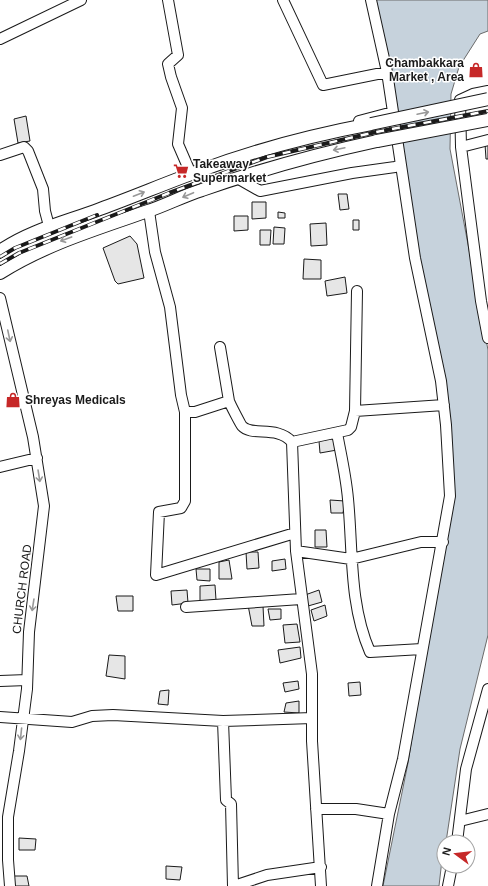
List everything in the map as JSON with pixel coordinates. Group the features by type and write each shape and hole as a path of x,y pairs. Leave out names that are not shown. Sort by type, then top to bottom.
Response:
{"main road":[{"path":"0,251 49,226 114,204 191,174 271,147 324,133 488,99"},
{"path":"0,273 37,251 120,220 149,211 200,190 237,178 323,152 488,120"},
{"path":"114,204 120,220"}],"street":[{"path":"0,39 81,0"},
{"path":"168,0 178,56 168,64 171,78 182,108 178,144 191,174"},
{"path":"283,0 323,85 387,72"},
{"path":"371,0 387,72 415,258 444,405 450,496 443,542 422,649 403,759 389,814 377,886"},
{"path":"488,91 473,94 460,100 461,147 481,301 486,311 488,338"},
{"path":"219,165 235,153 393,112"},
{"path":"461,147 488,140"},
{"path":"0,155 24,147 28,151 43,189 45,211 49,226"},
{"path":"237,178 260,190 401,165"},
{"path":"149,211 155,252 170,307 180,395 185,412 184,501 181,508 159,512 156,575 295,533"},
{"path":"292,442 348,430 351,427 355,411 357,291"},
{"name":"CHURCH ROAD","path":"0,298 34,437 44,506 29,632 27,680 19,751 4,817 10,886"},
{"path":"220,347 229,402 242,426 251,431 269,431 286,436 292,442 296,551 301,599 312,674 312,741 316,828 321,867 321,886"},
{"path":"185,412 195,412 229,402"},
{"path":"355,411 444,405"},
{"path":"336,433 345,468 349,500 351,559 362,632 370,652 422,649"},
{"path":"0,468 37,458"},
{"path":"296,551 351,559 421,542 443,542"},
{"path":"186,607 301,599"},
{"path":"0,681 27,680"},
{"path":"458,834 466,769 488,689"},
{"path":"0,717 72,722 92,716 113,715 223,721 312,718"},
{"path":"223,721 226,800 231,804 234,886 267,875 321,867"},
{"path":"316,809 356,809 389,814"},
{"path":"460,821 488,814"},
{"path":"448,886 450,874"}],"shaded area":[{"path":"376,0 488,0 488,31 480,34 459,67 451,94 450,149 488,350 488,635 460,749 447,834 436,834 436,874 440,874 439,886 383,886 408,763 425,654 441,572 450,428 443,366 427,306 402,157 397,105"}],"building":[{"path":"26,116 30,141 18,143 14,119"},
{"path":"485,144 488,144 488,159 486,159"},
{"path":"338,194 347,194 349,209 340,210"},
{"path":"252,202 266,202 266,218 252,219"},
{"path":"278,212 285,213 285,218 278,218"},
{"path":"234,216 248,216 248,230 234,231"},
{"path":"353,220 359,220 359,230 353,230"},
{"path":"326,223 327,245 311,246 310,224"},
{"path":"274,227 285,228 284,244 273,244"},
{"path":"260,230 271,230 270,245 260,245"},
{"path":"130,236 137,244 144,278 118,284 115,281 103,248"},
{"path":"304,259 321,260 321,279 303,279"},
{"path":"345,277 347,293 327,296 325,281"},
{"path":"335,438 337,450 320,453 319,441"},
{"path":"330,500 345,501 343,513 331,513"},
{"path":"315,530 326,530 327,547 315,547"},
{"path":"246,552 258,552 259,568 247,569"},
{"path":"285,559 286,569 272,571 272,561"},
{"path":"229,560 232,579 219,579 219,562"},
{"path":"196,569 210,569 210,581 197,580"},
{"path":"215,585 216,600 200,601 200,586"},
{"path":"187,590 188,603 172,605 171,591"},
{"path":"319,590 322,602 308,606 305,595"},
{"path":"116,596 133,596 133,611 118,611"},
{"path":"248,605 263,606 264,626 252,626"},
{"path":"325,605 327,616 314,621 311,610"},
{"path":"268,609 281,609 281,619 270,620"},
{"path":"297,624 300,642 285,643 283,625"},
{"path":"300,647 301,658 280,663 278,650"},
{"path":"109,655 125,656 125,679 106,676"},
{"path":"298,681 299,689 285,692 283,683"},
{"path":"360,682 361,695 349,696 348,683"},
{"path":"169,690 168,705 158,704 160,691"},
{"path":"299,701 299,713 284,712 286,703"},
{"path":"19,838 36,839 35,850 19,850"},
{"path":"166,866 182,867 180,880 166,879"},
{"path":"13,876 27,876 29,886 15,886"}],"railway":[{"path":"0,264 19,253 169,193 267,157 376,132 488,111"},
{"path":"0,257 15,248 97,215"}],"place":[{"name":"Chambakkara Market , Area","path":"476,70"},
{"name":"Takeaway Supermarket","path":"181,171"},
{"name":"Shreyas Medicals","path":"13,400"}]}
